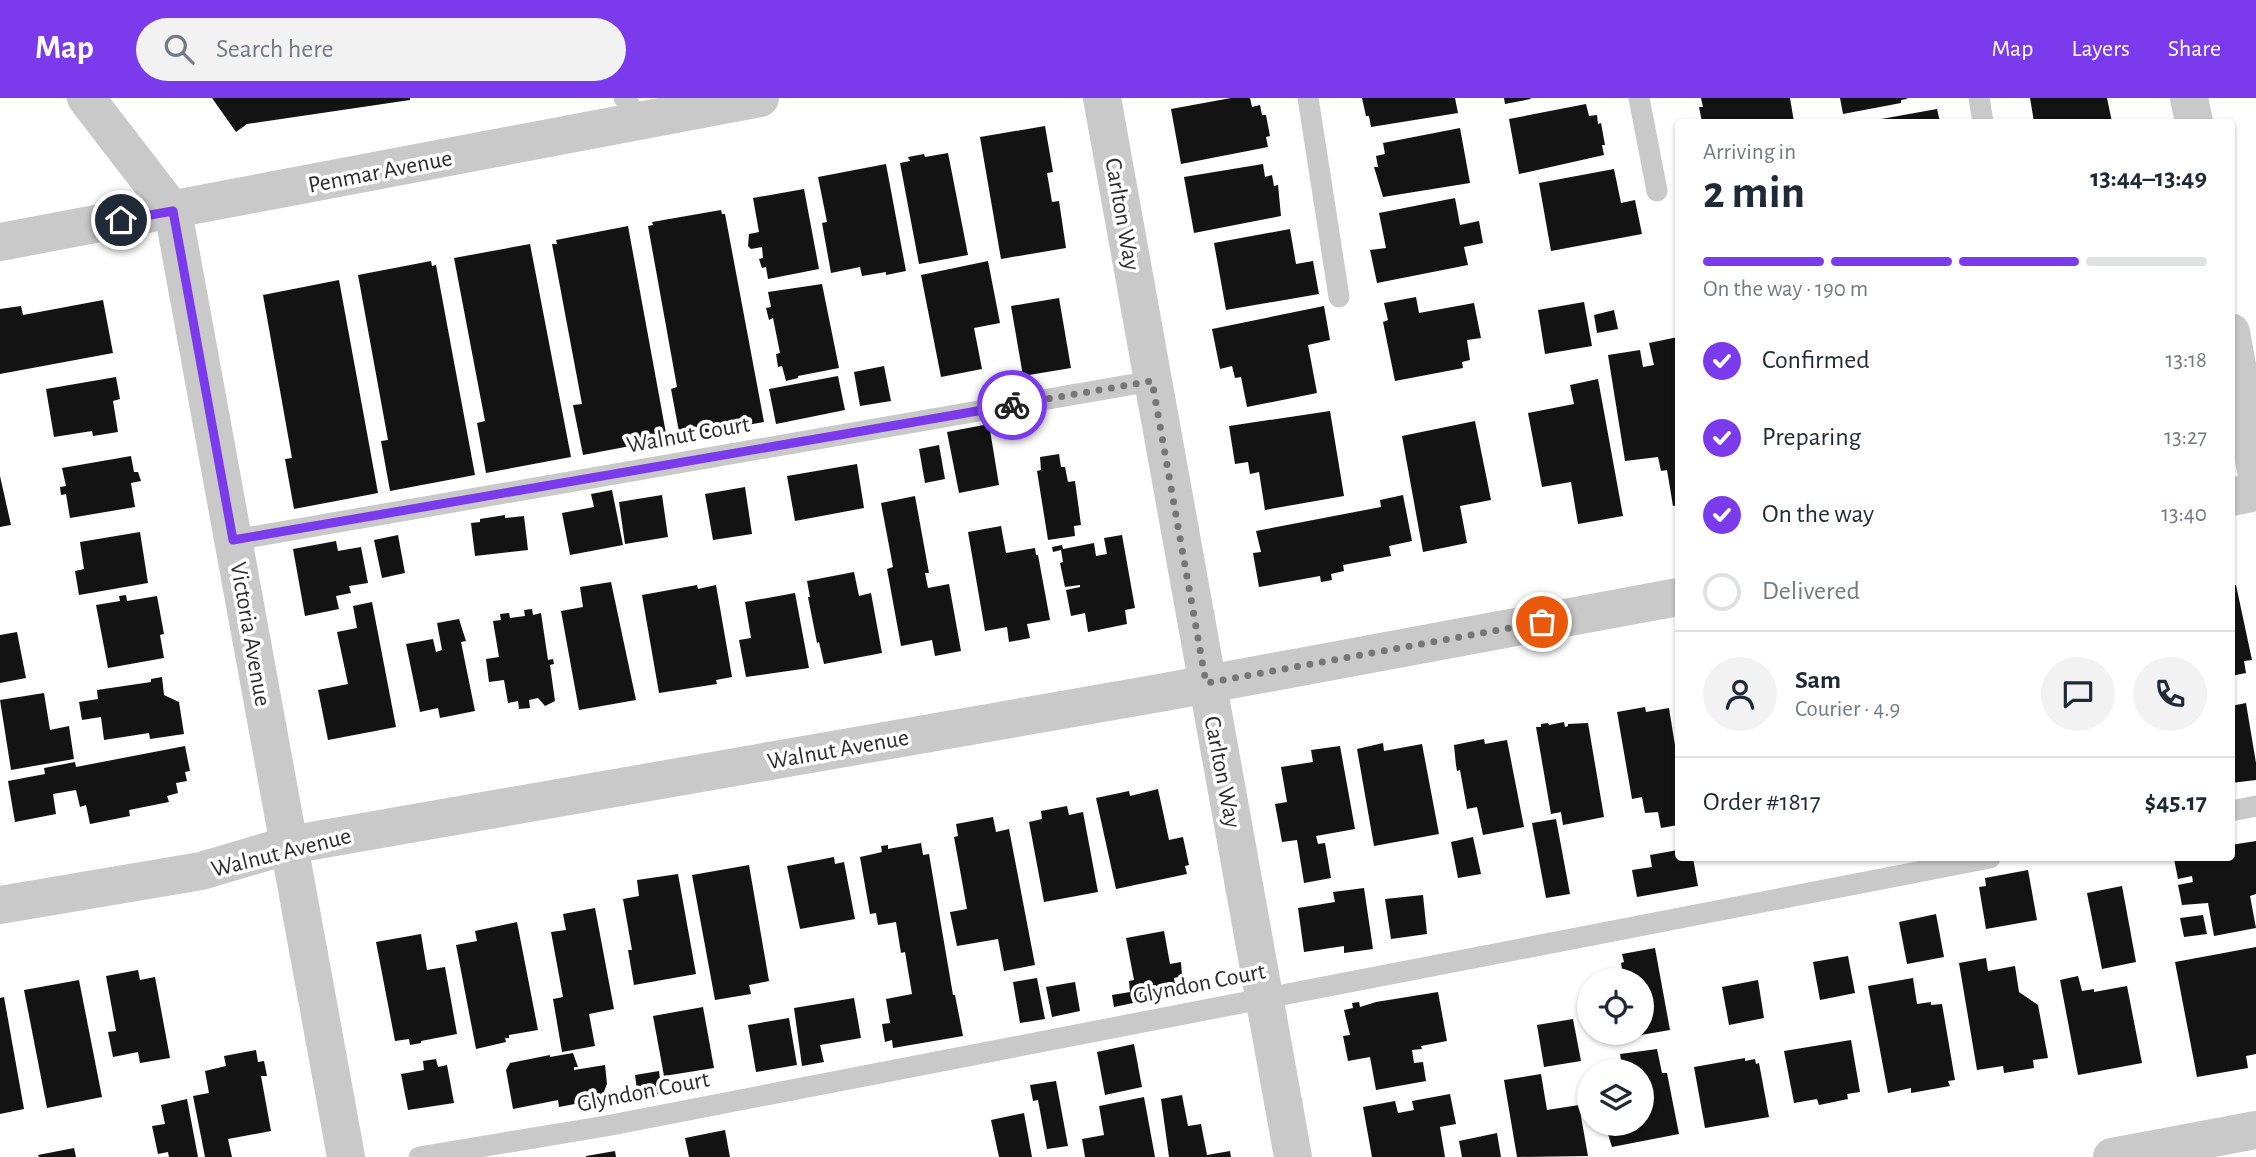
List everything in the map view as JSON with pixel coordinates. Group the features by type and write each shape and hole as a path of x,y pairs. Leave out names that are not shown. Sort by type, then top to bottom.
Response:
{"street":[{"name":"Victoria Avenue","path":"86,98 173,211 346,1157"},
{"name":"Penmar Avenue","path":"0,242 173,211 633,110 760,98"},
{"name":"Carlton Way","path":"1102,98 1293,1157"},
{"path":"2189,98 2193,119"},
{"path":"2235,354 2256,470"},
{"path":"2235,496 2256,492"},
{"name":"Walnut Avenue","path":"0,903 201,871 289,845 1675,598"},
{"path":"2112,1157 2256,1130"}],"lane":[{"path":"1308,98 1339,297"},
{"path":"1639,98 1657,191"},
{"path":"1979,98 1982,119"},
{"name":"Walnut Court","path":"233,540 1152,381"},
{"path":"2235,810 2256,806"},
{"name":"Glyndon Court","path":"419,1157 606,1126 1974,861"}],"building":[{"path":"212,98 410,100 247,124 236,132"},
{"path":"1231,98 1250,98 1252,107 1260,105 1262,115 1266,115 1270,136 1266,137 1268,147 1181,164 1171,109"},
{"path":"1362,98 1455,98 1458,113 1371,127"},
{"path":"1504,98 1530,98 1531,99 1505,104"},
{"path":"1701,98 1790,98 1794,119 1701,119 1699,107 1703,107"},
{"path":"1840,98 1907,99 1901,100 1901,103 1843,114"},
{"path":"2030,98 2107,98 2111,119 2034,119"},
{"path":"1586,104 1589,116 1597,115 1598,124 1601,123 1604,155 1519,174 1509,119"},
{"path":"1937,109 1939,119 1881,119"},
{"path":"1045,126 1053,172 1047,173 1052,202 1059,201 1066,248 1001,259 980,137"},
{"path":"1460,128 1470,183 1383,197 1374,167 1378,167 1376,156 1385,154 1383,143"},
{"path":"948,153 968,255 919,264 900,163 910,161 908,157"},
{"path":"886,164 906,271 862,276 860,267 831,273 822,223 827,222 818,177"},
{"path":"1263,164 1265,177 1272,175 1274,186 1278,185 1281,216 1194,233 1184,177"},
{"path":"1614,169 1621,203 1635,200 1642,234 1551,251 1539,183"},
{"path":"804,189 819,269 768,279 766,267 762,268 759,259 763,258 762,247 751,249 748,246 749,234 759,232 753,198"},
{"path":"1455,198 1460,225 1479,221 1483,243 1464,247 1468,265 1377,283 1370,250 1386,248 1379,213"},
{"path":"721,210 722,214 725,214 764,422 680,437 671,389 677,387 648,226 653,225 652,222"},
{"path":"628,226 667,439 583,455 573,405 582,404 552,244 557,244 556,240"},
{"path":"1290,229 1296,264 1313,261 1319,294 1226,310 1214,243"},
{"path":"530,244 571,457 486,473 477,423 485,421 454,258"},
{"path":"431,261 432,266 436,265 475,475 390,491 381,441 388,440 358,275"},
{"path":"988,261 1000,323 974,328 982,369 941,377 921,275"},
{"path":"339,280 378,493 294,509 285,459 292,458 263,295"},
{"path":"822,284 839,368 786,381 782,366 778,367 776,354 780,353 773,318 769,320 766,308 771,307 768,292"},
{"path":"1416,297 1419,313 1474,303 1481,338 1467,340 1470,360 1462,362 1463,368 1395,381 1383,322 1388,320 1384,303"},
{"path":"1059,298 1071,368 1023,376 1011,306"},
{"path":"103,300 113,353 0,374 0,309 21,306 23,315"},
{"path":"1584,302 1592,346 1545,354 1538,310"},
{"path":"1324,306 1330,340 1308,345 1317,393 1247,407 1241,377 1235,378 1232,366 1220,369 1212,329"},
{"path":"1614,310 1618,329 1597,333 1594,315"},
{"path":"1675,338 1673,506 1667,470 1661,471 1658,457 1625,461 1608,355 1640,350 1643,367 1654,365 1649,343"},
{"path":"884,366 891,401 860,406 854,372"},
{"path":"838,376 845,410 776,424 769,389"},
{"path":"116,377 120,399 113,401 118,432 93,436 92,431 54,437 46,389"},
{"path":"1598,379 1623,516 1578,524 1571,482 1542,487 1528,413 1574,404 1570,385"},
{"path":"1330,411 1344,496 1265,510 1259,472 1250,474 1248,462 1235,464 1229,426"},
{"path":"1475,421 1491,500 1460,506 1467,543 1423,552 1402,436"},
{"path":"989,424 999,485 959,493 947,432"},
{"path":"939,445 945,479 925,483 919,449"},
{"path":"1059,454 1068,482 1075,481 1081,525 1074,526 1075,536 1048,540 1037,471 1041,470 1040,457"},
{"path":"131,456 134,472 138,472 141,481 131,483 135,507 70,518 66,494 61,495 60,487 66,486 62,468"},
{"path":"857,464 864,508 795,521 787,476"},
{"path":"0,476 11,525 0,527"},
{"path":"745,487 752,534 713,540 705,494"},
{"path":"612,490 623,545 570,555 562,513 594,507 591,494"},
{"path":"662,495 668,537 625,544 619,502"},
{"path":"1403,495 1412,541 1389,546 1391,556 1343,565 1344,571 1331,574 1332,580 1321,582 1320,576 1259,587 1253,553 1261,552 1256,531 1381,507 1380,500"},
{"path":"915,496 929,573 925,573 928,588 949,584 961,651 935,656 932,640 901,646 887,569 893,567 881,503"},
{"path":"505,515 505,518 524,516 528,550 475,556 471,523"},
{"path":"1001,526 1006,553 1035,548 1050,620 1027,624 1030,638 1009,642 1007,627 985,631 968,532"},
{"path":"140,532 148,583 79,595 75,571 84,569 80,542"},
{"path":"398,535 405,573 382,578 374,540"},
{"path":"1122,535 1135,608 1125,610 1127,624 1088,632 1085,613 1071,616 1066,590 1080,585 1065,587 1060,563 1063,562 1061,550 1053,552 1052,547 1062,545 1063,549 1094,543 1096,556 1107,554 1104,538"},
{"path":"336,541 338,551 361,547 368,583 349,586 351,593 336,596 339,609 305,616 293,549"},
{"path":"854,572 859,596 871,593 882,653 824,664 819,642 817,643 807,581"},
{"path":"611,582 636,700 579,710 561,611 583,607 580,587"},
{"path":"697,585 698,589 716,585 732,677 716,680 717,684 659,693 642,595"},
{"path":"2235,585 2252,660 2244,661 2246,673 2235,675"},
{"path":"795,593 809,668 746,677 739,640 751,638 745,602"},
{"path":"126,595 127,601 157,596 164,634 160,635 164,658 108,668 96,605 120,601 119,596"},
{"path":"372,602 396,727 328,740 318,690 348,684 337,632 357,628 353,606"},
{"path":"532,609 533,615 541,613 548,660 553,659 554,664 550,665 555,701 545,706 538,698 529,700 530,708 519,709 518,701 508,703 504,680 489,682 486,659 499,657 493,621 501,620 500,614 509,613 510,618 525,616 524,610"},
{"path":"459,619 466,641 461,642 475,711 440,718 438,708 420,712 406,644 433,639 436,652 442,650 437,623"},
{"path":"17,632 26,678 0,683 0,635"},
{"path":"162,677 164,695 179,702 184,734 150,739 149,733 104,740 101,717 82,720 79,702 98,699 97,690 151,682 151,679"},
{"path":"44,693 50,730 69,726 74,759 11,770 0,700"},
{"path":"2246,703 2256,763 2256,780 2235,783 2235,705"},
{"path":"1645,707 1646,712 1669,708 1675,745 1675,826 1661,828 1658,812 1645,813 1642,797 1632,799 1617,712"},
{"path":"1564,722 1565,727 1568,724 1588,723 1604,817 1563,825 1561,812 1551,814 1536,727"},
{"path":"1484,739 1485,744 1507,740 1524,827 1483,835 1477,807 1467,809 1460,770 1457,771 1454,745"},
{"path":"1383,743 1384,751 1422,744 1439,834 1374,846 1357,749"},
{"path":"185,746 190,771 185,772 187,781 176,783 178,793 167,796 169,802 129,810 130,816 90,824 86,805 80,807 76,790 53,794 56,814 15,822 8,781 45,774 44,768 75,762 76,767"},
{"path":"1340,746 1355,829 1316,836 1318,844 1325,843 1331,878 1304,883 1297,840 1282,842 1275,804 1287,802 1281,767 1313,762 1311,750"},
{"path":"1158,789 1169,840 1183,837 1189,865 1185,866 1187,874 1116,889 1096,798 1129,791 1130,796"},
{"path":"1067,806 1069,815 1083,812 1098,892 1044,902 1029,822 1042,819 1041,811"},
{"path":"993,817 996,832 1009,829 1035,965 1004,971 998,939 957,946 950,912 967,909 954,837 958,836 956,824"},
{"path":"1556,819 1570,894 1546,898 1532,823"},
{"path":"1473,837 1481,874 1458,878 1451,842"},
{"path":"2256,841 2256,894 2250,896 2256,928 2214,936 2208,903 2182,905 2178,885 2193,882 2192,876 2178,879 2174,861 2235,861 2235,844"},
{"path":"921,843 923,855 929,854 953,995 963,1036 893,1048 892,1040 885,1042 882,1024 890,1023 886,999 912,994 905,952 901,953 896,922 878,925 876,913 870,914 860,857 882,852 881,846 888,845 888,849"},
{"path":"1675,851 1675,861 1694,861 1698,886 1637,897 1632,870 1652,867 1650,855"},
{"path":"834,857 835,864 844,862 855,919 800,929 787,866"},
{"path":"749,865 769,981 749,985 751,994 715,1000 692,875"},
{"path":"2028,870 2037,920 1986,929 1979,887 1986,886 1985,878"},
{"path":"678,874 696,974 634,985 628,950 632,950 623,899 639,896 637,880"},
{"path":"2122,886 2136,962 2102,969 2087,893"},
{"path":"1364,888 1373,949 1344,953 1344,946 1304,952 1298,908 1335,902 1333,892"},
{"path":"1423,895 1427,934 1391,939 1385,899"},
{"path":"595,908 614,1009 589,1014 595,1046 562,1052 553,999 563,997 551,932 566,930 563,914"},
{"path":"1936,914 1944,957 1907,964 1899,922"},
{"path":"2203,915 2207,934 2184,937 2180,918"},
{"path":"517,922 538,1030 509,1035 509,1038 505,1038 506,1042 476,1049 456,945 477,941 475,931"},
{"path":"1164,931 1170,964 1181,962 1182,976 1174,978 1176,991 1132,999 1133,1003 1114,1007 1112,995 1130,992 1129,981 1134,980 1126,938"},
{"path":"421,934 427,970 445,967 457,1034 410,1045 409,1039 395,1041 376,942"},
{"path":"2256,947 2256,1054 2246,1056 2248,1068 2197,1077 2175,962"},
{"path":"1655,948 1670,1030 1654,1033 1654,968 1622,968 1622,954"},
{"path":"1848,956 1855,993 1820,1000 1813,962"},
{"path":"1986,958 1988,971 2015,966 2019,992 2038,1005 2048,1058 2033,1060 2034,1068 2004,1073 2003,1066 1977,1070 1959,963"},
{"path":"138,970 140,980 155,977 170,1058 140,1063 138,1052 113,1057 108,1032 116,1031 106,976"},
{"path":"2078,976 2082,991 2094,989 2094,992 2127,986 2142,1063 2078,1075 2060,980"},
{"path":"1037,978 1045,1019 1020,1023 1013,982"},
{"path":"1913,978 1917,1004 1942,1004 1955,1080 1948,1081 1950,1086 1911,1093 1911,1088 1888,1093 1868,986"},
{"path":"79,980 102,1097 47,1108 24,990"},
{"path":"1758,980 1764,1018 1729,1025 1722,987"},
{"path":"1075,982 1080,1011 1052,1017 1046,987"},
{"path":"1438,992 1447,1041 1412,1050 1414,1063 1423,1062 1426,1081 1376,1090 1370,1057 1348,1061 1343,1036 1350,1035 1344,1010 1353,1008 1352,1003 1359,1002 1360,1007"},
{"path":"4,997 24,1109 0,1114 0,998"},
{"path":"854,998 861,1038 820,1045 824,1062 802,1066 794,1008"},
{"path":"703,1007 714,1068 664,1076 653,1016"},
{"path":"789,1018 797,1065 756,1072 748,1025"},
{"path":"1573,1019 1581,1059 1544,1067 1537,1025"},
{"path":"1851,1040 1860,1092 1847,1094 1848,1099 1819,1105 1817,1099 1794,1103 1784,1051"},
{"path":"1134,1044 1142,1087 1105,1095 1097,1052"},
{"path":"1657,1049 1662,1073 1667,1073 1679,1134 1612,1147 1609,1136 1654,1136 1654,1059 1621,1059 1620,1054"},
{"path":"256,1050 258,1062 264,1061 267,1076 261,1076 271,1131 228,1139 232,1157 205,1157 193,1096 209,1093 205,1071 226,1066 224,1056"},
{"path":"573,1053 578,1067 574,1067 574,1070 605,1065 607,1084 601,1099 559,1107 558,1100 513,1109 506,1070 510,1063"},
{"path":"1745,1058 1745,1061 1755,1059 1756,1064 1759,1063 1769,1117 1705,1128 1694,1067"},
{"path":"436,1059 438,1067 447,1065 454,1103 408,1110 401,1074 424,1070 423,1061"},
{"path":"659,1071 660,1079 664,1079 664,1093 638,1098 635,1075"},
{"path":"1541,1074 1547,1110 1577,1105 1577,1136 1584,1136 1588,1156 1517,1157 1504,1080"},
{"path":"1056,1081 1068,1146 1047,1149 1038,1100 1033,1101 1030,1085"},
{"path":"1450,1094 1456,1124 1440,1127 1445,1157 1372,1157 1363,1107 1395,1101 1398,1113 1414,1110 1412,1101"},
{"path":"1182,1095 1188,1126 1201,1124 1207,1155 1230,1151 1231,1157 1169,1157 1161,1099"},
{"path":"1144,1097 1155,1157 1085,1157 1082,1139 1104,1135 1099,1106"},
{"path":"187,1099 198,1157 169,1157 168,1152 158,1154 152,1126 165,1124 161,1105"},
{"path":"1024,1113 1032,1157 999,1157 991,1120"},
{"path":"725,1130 730,1157 689,1157 685,1138"},
{"path":"1497,1133 1501,1157 1462,1157 1459,1141"},
{"path":"74,1148 76,1157 38,1155"},
{"path":"615,1151 616,1157 586,1157 586,1156"}],"way so far":[{"path":"1012,405 1152,381 1206,683 1542,622"}],"route":[{"path":"121,220 173,211 233,540 1012,405"}]}
